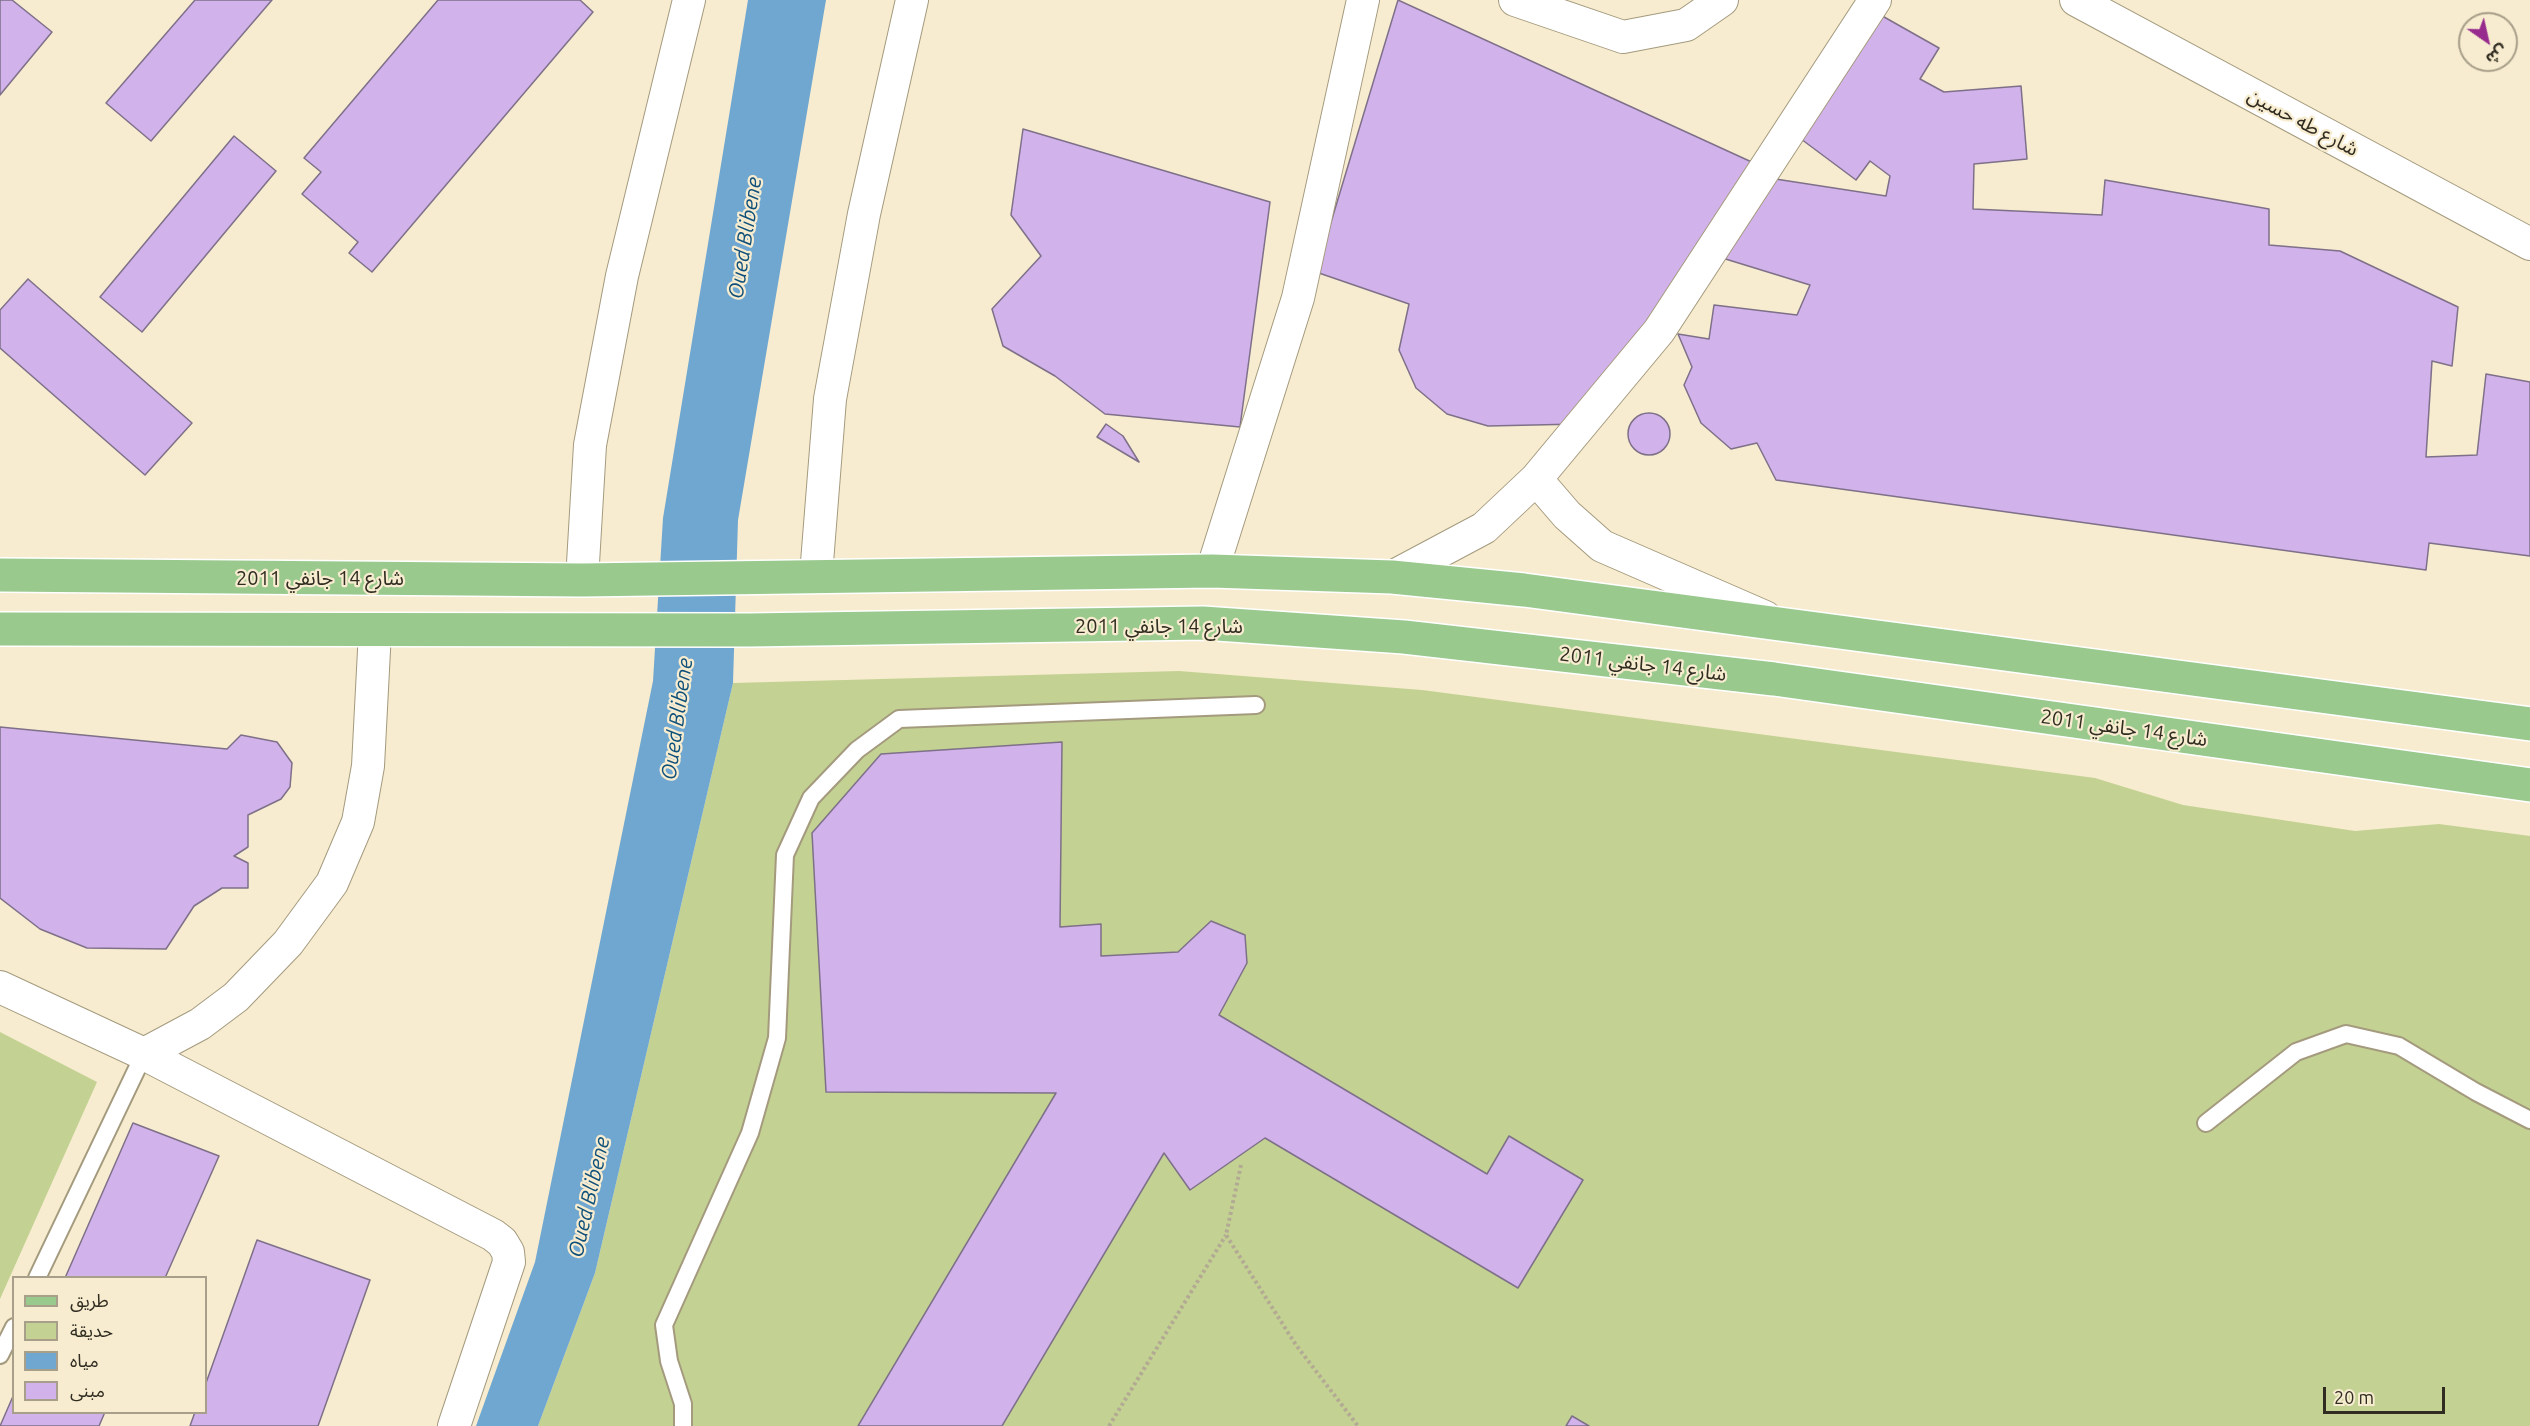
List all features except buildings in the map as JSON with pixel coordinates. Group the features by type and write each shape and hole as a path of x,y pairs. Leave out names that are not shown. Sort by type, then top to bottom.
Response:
{"main road":[{"path":"816,575 1212,571 1392,577 1524,590 2530,724"},
{"name":"شارع 14 جانفي 2011","path":"0,575 582,580 750,579 816,575"},
{"name":"شارع 14 جانفي 2011","path":"375,631 749,630 1203,623 1404,637 1774,679 2530,785"},
{"path":"0,629 375,631"}],"street":[{"path":"582,580 590,445 622,276 689,0"},
{"path":"816,575 830,399 864,214 912,0"},
{"path":"1212,571 1298,298 1363,0"},
{"path":"1515,0 1623,37 1686,25 1722,0"},
{"path":"1392,577 1484,528 1536,479 1659,331 1875,0"},
{"name":"شارع طه حسين","path":"2076,0 2530,244"},
{"path":"1536,479 1567,515 1602,546 1784,625"},
{"path":"144,1054 200,1024 236,997 288,943 332,883 358,822 368,766 375,631"},
{"path":"0,987 144,1054 502,1242 508,1252 509,1262 454,1426"}],"lane":[{"path":"683,1426 683,1404 669,1361 664,1325 750,1133 777,1038 785,855 811,798 857,750 899,719 1256,705"},
{"path":"2206,1123 2296,1052 2346,1034 2399,1046 2476,1092 2530,1120"},
{"path":"38,1276 144,1054"},
{"path":"0,1355 12,1331"}],"path":[{"path":"1108,1426 1226,1235 1241,1165"},
{"path":"1226,1235 1296,1345 1358,1426"}],"green space":[{"path":"1179,671 1422,690 2095,778 2183,805 2355,831 2439,824 2530,836 2530,1426 538,1426 595,1273 733,683"},
{"path":"0,1032 97,1082 0,1299"}],"water":[{"name":"Oued Blibene","path":"748,0 826,0 738,520 733,683 595,1273 538,1426 476,1426 535,1262 653,681 663,518"}]}
